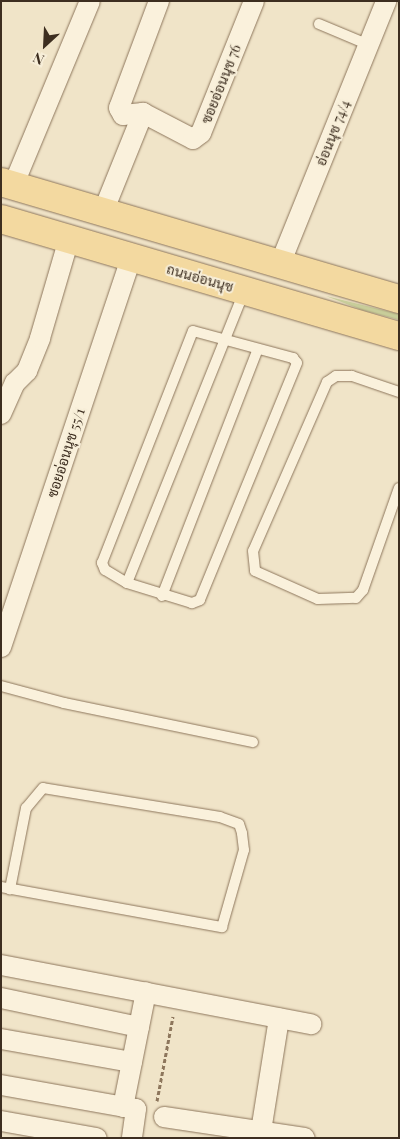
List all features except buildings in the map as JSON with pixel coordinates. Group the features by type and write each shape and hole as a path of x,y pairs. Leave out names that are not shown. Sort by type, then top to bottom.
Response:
{"main road":[{"path":"7,184 280,264 397,292"},
{"name":"ถนนอ่อนนุช","path":"1,219 399,336"},
{"path":"126,256 142,249 142,233 137,222"},
{"path":"195,277 179,264 188,251 206,242"}],"street":[{"path":"7,184 90,1"},
{"name":"ซอยอ่อนนุช 76","path":"159,1 119,108 123,115 143,113 193,139 198,137 254,1"},
{"name":"อ่อนนุช 74/4","path":"280,264 386,1"},
{"path":"103,212 143,113"},
{"path":"1,414 15,383 28,370 40,338 68,239"},
{"name":"ซอยอ่อนนุช 55/1","path":"1,647 126,256"},
{"path":"1,964 311,1024"},
{"path":"123,1107 146,992"},
{"path":"1,998 139,1027"},
{"path":"261,1131 279,1018"},
{"path":"1,1039 132,1062"},
{"path":"1,1085 136,1109 132,1138"},
{"path":"160,1113 304,1138"},
{"path":"1,1121 96,1138"}],"lane":[{"path":"320,24 369,45"},
{"path":"128,583 244,291"},
{"path":"194,331 225,340 293,358 297,363 200,600 192,603 162,596 128,583 105,570 102,563 194,331"},
{"path":"162,596 258,349"},
{"path":"399,392 352,376 336,376 327,382 253,551 255,571 318,599 356,598 363,590 399,488"},
{"path":"1,686 64,703 253,742"},
{"path":"43,788 220,817 239,824 242,833 244,850 222,927 6,888 26,808 43,788"}],"path":[{"path":"160,1113 177,998"}],"green space":[{"path":"326,296 399,314 399,320 362,310"}]}
